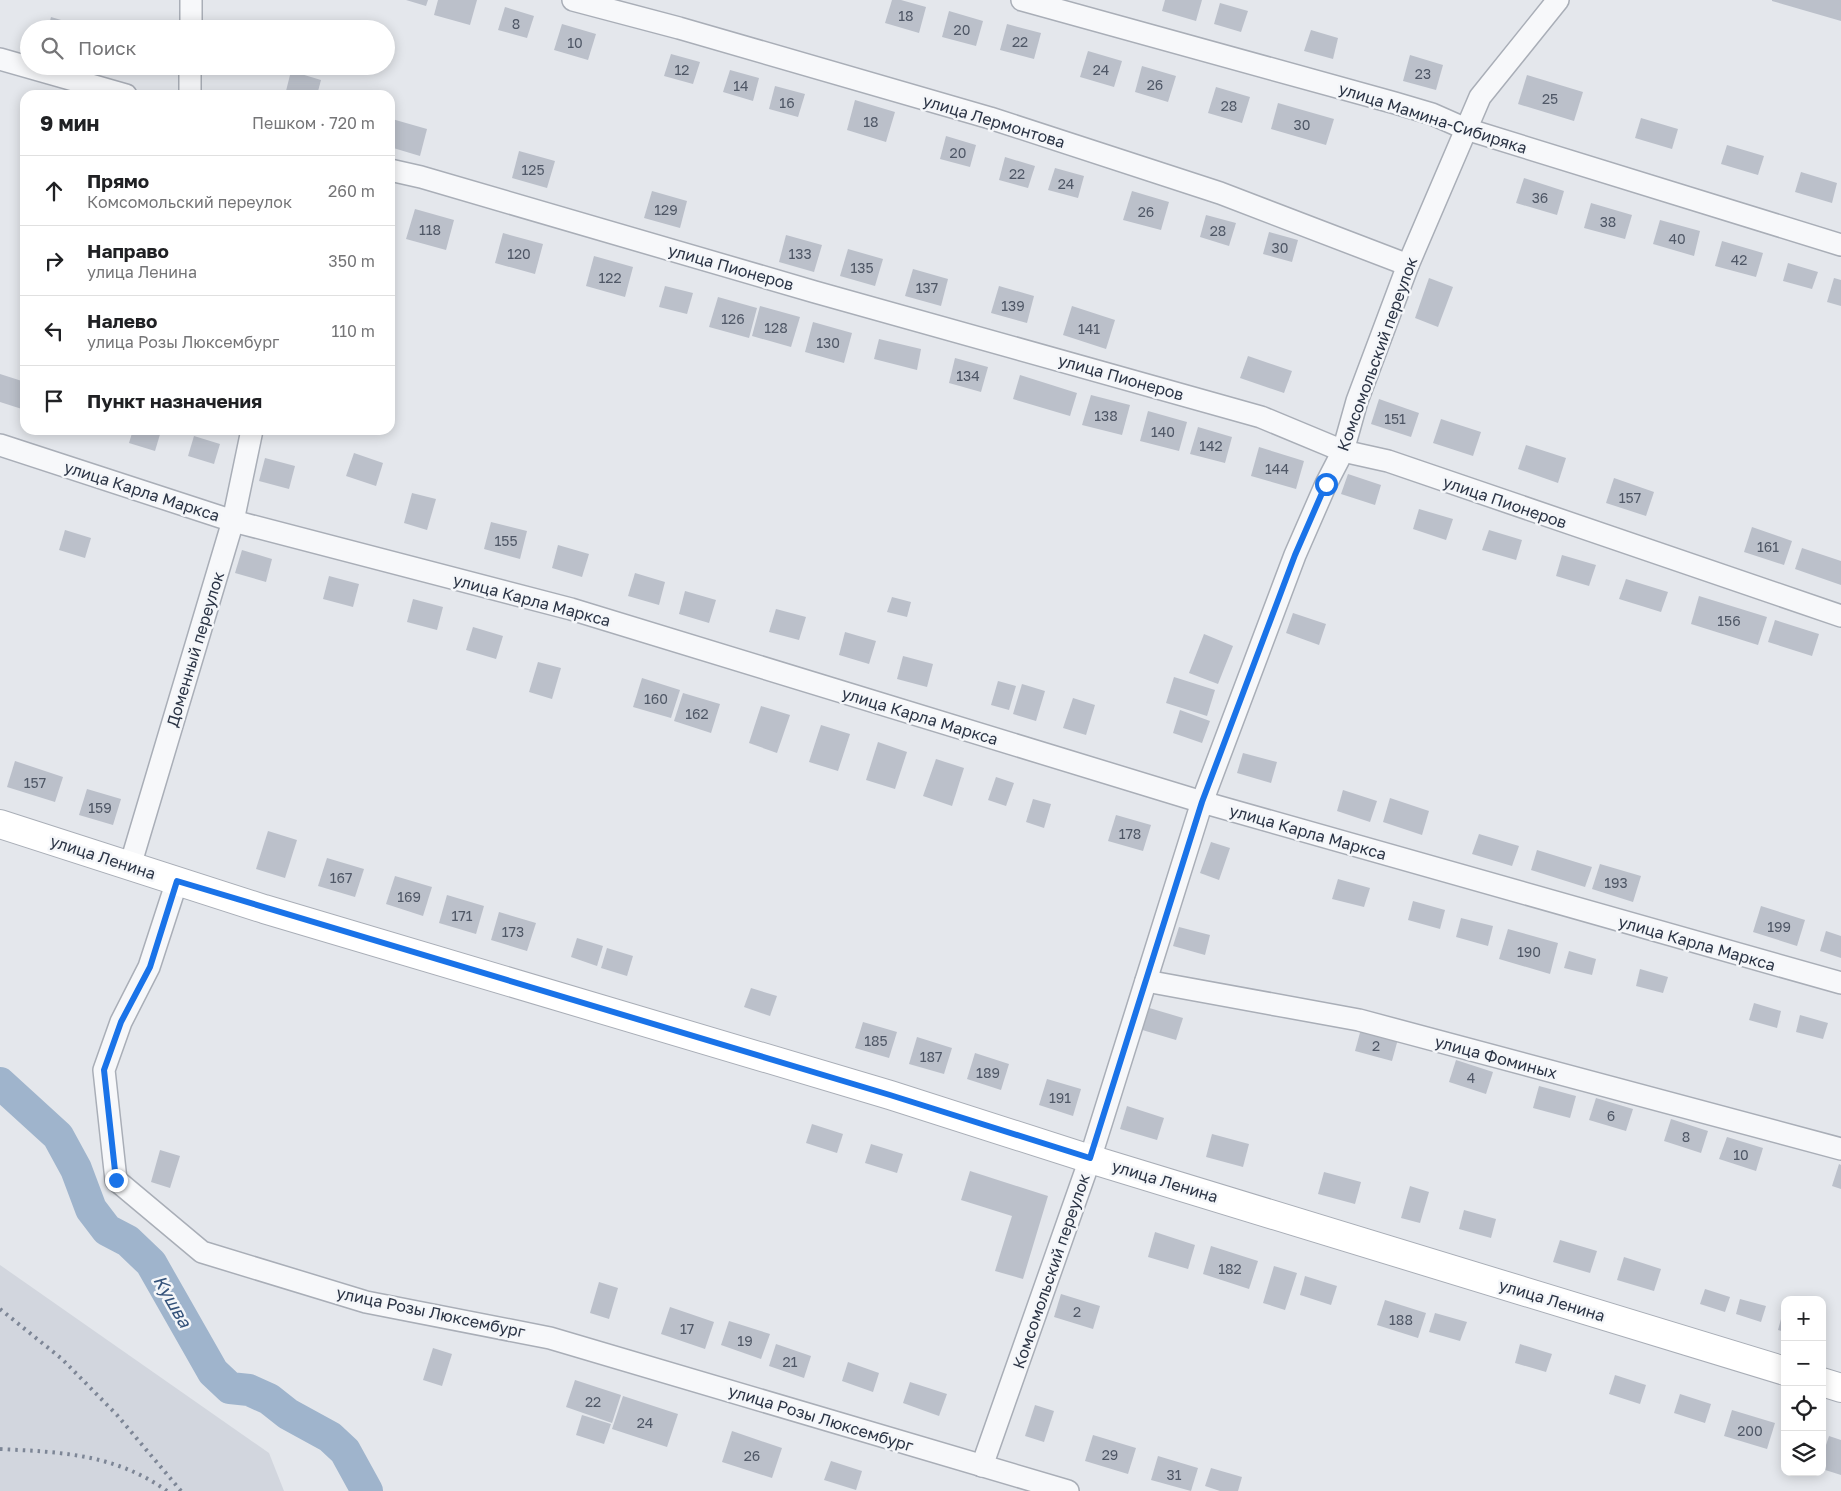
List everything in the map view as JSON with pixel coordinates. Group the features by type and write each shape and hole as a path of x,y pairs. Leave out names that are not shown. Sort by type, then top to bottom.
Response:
{"main road":[{"name":"улица Ленина","path":"0,824 177,881 890,1095 1781,1370"},
{"path":"1826,1383 1841,1388"}],"street":[{"path":"190,20 191,0"},
{"name":"улица Лермонтова","path":"573,0 669,25 990,118 1220,193 1408,265"},
{"name":"улица Мамина-Сибиряка","path":"1022,0 1432,114 1466,129 1841,245"},
{"name":"Комсомольский переулок","path":"982,1466 1090,1158 1202,802 1295,555 1326,484 1343,451 1357,401 1408,265 1480,98 1558,0"},
{"path":"0,59 20,65"},
{"path":"56,75 108,90"},
{"path":"190,75 190,90"},
{"name":"улица Пионеров","path":"395,171 1261,417 1343,451 1388,462 1841,616"},
{"name":"Доменный переулок","path":"130,866 233,521 251,435"},
{"name":"улица Карла Маркса","path":"0,445 233,521 571,609 1202,802 1841,983"},
{"name":"улица Розы Люксембург","path":"177,881 150,967 121,1022 104,1070 116,1180 202,1252 366,1302 550,1338 1068,1491"},
{"name":"улица Фоминых","path":"1146,981 1359,1020 1841,1149"}],"shaded area":[{"path":"0,1265 269,1453 284,1491 0,1491"}],"building":[{"path":"406,0 428,0 426,6"},
{"path":"438,0 477,0 470,25 434,15"},
{"path":"892,0 901,0 926,7 919,33 885,23"},
{"path":"1165,0 1202,0 1196,21 1162,11"},
{"path":"1772,0 1841,0 1841,21 1772,1"},
{"path":"1220,3 1248,11 1241,32 1214,24"},
{"path":"505,7 534,16 527,38 498,30"},
{"path":"949,11 983,21 976,46 942,37"},
{"path":"51,17 61,20 50,20"},
{"path":"562,24 596,34 588,60 554,50"},
{"path":"1007,24 1041,33 1034,59 1000,50"},
{"path":"1311,30 1338,38 1333,59 1304,51"},
{"path":"1088,51 1122,61 1114,87 1080,77"},
{"path":"671,54 700,62 693,84 664,76"},
{"path":"1410,55 1443,65 1436,90 1403,81"},
{"path":"1142,66 1176,76 1168,102 1135,92"},
{"path":"730,70 759,78 753,101 723,92"},
{"path":"290,75 304,75 321,80 318,90 286,90"},
{"path":"1527,75 1583,92 1574,121 1518,104"},
{"path":"775,86 805,94 798,117 769,109"},
{"path":"1216,87 1250,97 1242,123 1208,113"},
{"path":"855,100 895,112 886,142 847,130"},
{"path":"1278,103 1334,119 1326,145 1271,129"},
{"path":"1641,118 1678,129 1672,149 1635,138"},
{"path":"395,120 427,129 420,156 395,148"},
{"path":"946,136 976,145 970,167 940,159"},
{"path":"1727,145 1764,156 1758,175 1721,164"},
{"path":"519,151 555,161 547,188 512,178"},
{"path":"1005,157 1035,166 1028,188 999,180"},
{"path":"1055,168 1084,176 1078,198 1048,190"},
{"path":"1801,172 1837,183 1832,203 1795,192"},
{"path":"1524,178 1564,191 1557,215 1516,203"},
{"path":"652,191 687,201 680,228 644,218"},
{"path":"1132,191 1169,202 1161,230 1123,220"},
{"path":"1591,203 1632,215 1625,239 1584,228"},
{"path":"415,209 454,220 446,250 406,239"},
{"path":"1206,215 1236,223 1229,246 1200,237"},
{"path":"1660,220 1700,231 1694,256 1653,244"},
{"path":"1269,232 1298,240 1292,262 1263,254"},
{"path":"503,233 543,244 535,274 495,263"},
{"path":"786,235 822,245 814,272 779,262"},
{"path":"1722,241 1763,253 1756,277 1715,266"},
{"path":"848,249 883,259 875,286 840,276"},
{"path":"594,256 633,267 625,297 586,286"},
{"path":"1788,263 1818,272 1812,289 1783,281"},
{"path":"913,269 948,279 941,306 905,296"},
{"path":"1429,278 1453,287 1438,327 1415,318"},
{"path":"1834,278 1841,280 1841,306 1827,302"},
{"path":"665,286 693,293 687,314 659,307"},
{"path":"999,286 1034,296 1027,323 991,313"},
{"path":"718,297 757,308 749,338 709,327"},
{"path":"760,306 800,317 791,347 752,336"},
{"path":"1072,306 1115,320 1106,349 1063,335"},
{"path":"813,322 852,333 844,363 805,352"},
{"path":"879,339 921,349 917,370 874,359"},
{"path":"1248,356 1292,371 1284,393 1240,378"},
{"path":"955,358 988,367 981,392 949,383"},
{"path":"0,374 20,380 20,408 0,402"},
{"path":"1020,375 1077,393 1070,416 1013,399"},
{"path":"1091,395 1130,405 1122,435 1082,425"},
{"path":"1379,399 1419,413 1411,437 1371,424"},
{"path":"1148,411 1187,422 1179,451 1140,441"},
{"path":"1441,419 1481,432 1473,456 1433,443"},
{"path":"1198,427 1232,437 1225,463 1190,454"},
{"path":"131,435 160,435 155,451 129,443"},
{"path":"194,436 220,444 214,464 188,456"},
{"path":"1526,445 1566,458 1558,483 1518,469"},
{"path":"1259,447 1304,461 1296,489 1251,476"},
{"path":"354,453 383,463 376,486 346,476"},
{"path":"265,458 295,466 289,489 259,481"},
{"path":"1348,474 1381,485 1375,505 1341,494"},
{"path":"1614,478 1654,492 1646,516 1606,503"},
{"path":"412,493 436,499 427,530 404,523"},
{"path":"1419,509 1453,519 1446,540 1413,529"},
{"path":"491,522 527,531 520,559 484,549"},
{"path":"1752,527 1792,541 1784,565 1744,552"},
{"path":"65,530 91,538 85,558 59,550"},
{"path":"1489,530 1522,540 1516,560 1482,550"},
{"path":"558,545 589,554 582,577 552,568"},
{"path":"1802,548 1841,561 1841,585 1795,569"},
{"path":"242,550 272,559 266,582 235,573"},
{"path":"1562,555 1596,565 1589,586 1556,576"},
{"path":"635,573 665,582 659,605 628,596"},
{"path":"329,576 359,584 353,607 323,599"},
{"path":"1626,579 1668,592 1661,612 1619,599"},
{"path":"685,591 716,600 709,623 679,614"},
{"path":"1699,596 1767,617 1758,645 1691,624"},
{"path":"892,597 911,602 907,617 887,612"},
{"path":"413,599 443,607 437,630 407,622"},
{"path":"776,609 806,617 799,640 769,632"},
{"path":"1293,613 1326,624 1319,645 1286,633"},
{"path":"1775,620 1819,634 1812,656 1768,642"},
{"path":"473,627 503,636 496,659 466,650"},
{"path":"845,632 876,641 869,664 839,655"},
{"path":"1204,634 1233,646 1218,684 1189,673"},
{"path":"903,656 933,664 927,687 897,679"},
{"path":"538,662 561,668 552,699 529,692"},
{"path":"1174,677 1215,690 1207,716 1166,703"},
{"path":"642,678 680,690 671,718 633,707"},
{"path":"998,681 1016,686 1009,710 991,705"},
{"path":"1022,684 1045,691 1036,721 1013,714"},
{"path":"683,693 720,704 711,733 674,721"},
{"path":"1073,698 1095,705 1086,735 1063,728"},
{"path":"761,706 790,715 777,753 749,743"},
{"path":"1180,710 1210,721 1202,743 1173,733"},
{"path":"821,725 850,734 838,771 809,762"},
{"path":"878,742 907,752 895,789 866,780"},
{"path":"1243,753 1277,762 1271,783 1237,773"},
{"path":"936,759 964,768 952,806 923,796"},
{"path":"15,761 63,777 55,802 7,787"},
{"path":"996,777 1014,783 1006,806 988,800"},
{"path":"87,789 121,799 113,825 79,815"},
{"path":"1343,790 1377,801 1370,822 1337,811"},
{"path":"1390,798 1429,811 1422,835 1383,822"},
{"path":"1033,799 1051,804 1044,828 1026,822"},
{"path":"1116,815 1151,825 1143,851 1108,841"},
{"path":"268,831 297,840 285,878 256,869"},
{"path":"1479,834 1519,846 1512,866 1472,854"},
{"path":"1211,842 1230,848 1219,880 1200,873"},
{"path":"1537,850 1592,867 1585,887 1531,870"},
{"path":"327,858 364,869 355,897 318,886"},
{"path":"1600,864 1641,876 1633,902 1592,889"},
{"path":"395,876 432,887 423,916 386,904"},
{"path":"1338,879 1370,888 1364,907 1332,899"},
{"path":"447,895 484,906 476,934 439,923"},
{"path":"1413,901 1445,910 1440,929 1408,920"},
{"path":"1761,906 1805,920 1797,946 1753,932"},
{"path":"499,912 536,923 527,951 491,940"},
{"path":"1461,918 1493,926 1488,946 1456,937"},
{"path":"1179,927 1210,935 1205,955 1173,946"},
{"path":"1508,929 1558,943 1550,974 1499,959"},
{"path":"1826,931 1841,936 1841,958 1820,951"},
{"path":"577,938 603,946 597,966 571,957"},
{"path":"607,948 633,956 627,976 601,968"},
{"path":"1569,951 1596,959 1592,975 1564,968"},
{"path":"1640,969 1668,977 1663,993 1636,986"},
{"path":"751,988 777,996 770,1016 744,1007"},
{"path":"1754,1003 1781,1011 1777,1028 1749,1020"},
{"path":"1146,1007 1183,1018 1176,1040 1139,1029"},
{"path":"1800,1015 1828,1023 1823,1039 1796,1032"},
{"path":"863,1022 897,1032 889,1058 855,1048"},
{"path":"1361,1029 1398,1039 1392,1061 1355,1051"},
{"path":"917,1037 952,1048 944,1074 909,1064"},
{"path":"975,1053 1009,1064 1001,1090 967,1079"},
{"path":"1456,1060 1493,1072 1486,1094 1449,1082"},
{"path":"1047,1079 1081,1089 1073,1116 1039,1105"},
{"path":"1539,1086 1576,1096 1570,1118 1533,1108"},
{"path":"1596,1098 1633,1109 1626,1131 1589,1120"},
{"path":"1127,1106 1164,1118 1157,1140 1120,1129"},
{"path":"1671,1119 1708,1131 1701,1153 1664,1141"},
{"path":"812,1124 843,1134 837,1153 806,1143"},
{"path":"1212,1134 1249,1144 1243,1167 1206,1157"},
{"path":"1727,1137 1763,1148 1756,1171 1719,1159"},
{"path":"871,1144 903,1154 897,1173 865,1163"},
{"path":"160,1150 180,1156 170,1188 151,1182"},
{"path":"1839,1164 1841,1165 1841,1189 1832,1186"},
{"path":"970,1171 1048,1196 1023,1279 995,1271 1012,1216 961,1200"},
{"path":"1324,1172 1361,1182 1355,1204 1318,1194"},
{"path":"1410,1186 1429,1192 1420,1223 1401,1218"},
{"path":"1464,1210 1496,1219 1491,1238 1459,1229"},
{"path":"1155,1232 1195,1245 1188,1269 1148,1257"},
{"path":"1560,1240 1597,1251 1590,1273 1553,1262"},
{"path":"1211,1246 1258,1261 1249,1289 1203,1274"},
{"path":"1624,1257 1661,1269 1654,1291 1617,1280"},
{"path":"1274,1266 1297,1273 1285,1310 1263,1303"},
{"path":"1305,1276 1337,1286 1331,1305 1300,1295"},
{"path":"599,1282 618,1288 609,1319 590,1313"},
{"path":"1705,1289 1730,1297 1725,1312 1700,1304"},
{"path":"1061,1294 1100,1306 1093,1329 1054,1317"},
{"path":"1740,1299 1766,1306 1761,1322 1736,1314"},
{"path":"1385,1300 1426,1313 1418,1338 1377,1325"},
{"path":"670,1307 714,1322 705,1349 661,1334"},
{"path":"1435,1313 1467,1322 1460,1341 1429,1332"},
{"path":"1781,1319 1781,1331 1778,1330"},
{"path":"729,1321 770,1334 761,1359 721,1345"},
{"path":"776,1344 811,1356 804,1378 769,1366"},
{"path":"1520,1344 1552,1354 1546,1372 1515,1363"},
{"path":"433,1348 452,1354 442,1386 423,1380"},
{"path":"848,1362 879,1373 873,1392 842,1381"},
{"path":"1615,1375 1646,1385 1640,1404 1609,1394"},
{"path":"575,1380 621,1395 612,1423 566,1407"},
{"path":"910,1382 947,1394 939,1416 903,1403"},
{"path":"1680,1394 1711,1404 1705,1423 1674,1413"},
{"path":"623,1396 678,1414 667,1447 612,1429"},
{"path":"1035,1405 1054,1411 1044,1442 1025,1436"},
{"path":"1732,1410 1775,1423 1767,1449 1724,1436"},
{"path":"582,1415 611,1424 604,1444 576,1435"},
{"path":"732,1431 782,1448 772,1478 722,1462"},
{"path":"1093,1435 1136,1448 1128,1474 1085,1461"},
{"path":"1829,1436 1841,1440 1841,1475 1826,1470 1826,1445"},
{"path":"1158,1456 1198,1468 1191,1491 1151,1480"},
{"path":"831,1461 862,1471 856,1490 824,1480"},
{"path":"1211,1468 1242,1477 1238,1491 1220,1491 1205,1486"}],"waterway":[{"name":"Кушва","path":"0,1083 58,1136 76,1169 91,1209 107,1230 128,1241 151,1263 213,1372 230,1388 249,1390 269,1399 288,1414 330,1437 345,1451 367,1491"}],"railway":[{"path":"0,1309 62,1359 117,1415 181,1491"},
{"path":"0,1449 66,1454 107,1462 128,1469 167,1491"}],"route":[{"path":"116,1180 104,1070 121,1022 150,967 177,881 264,909 890,1095 1090,1158 1202,802 1295,555 1326,484"}]}
